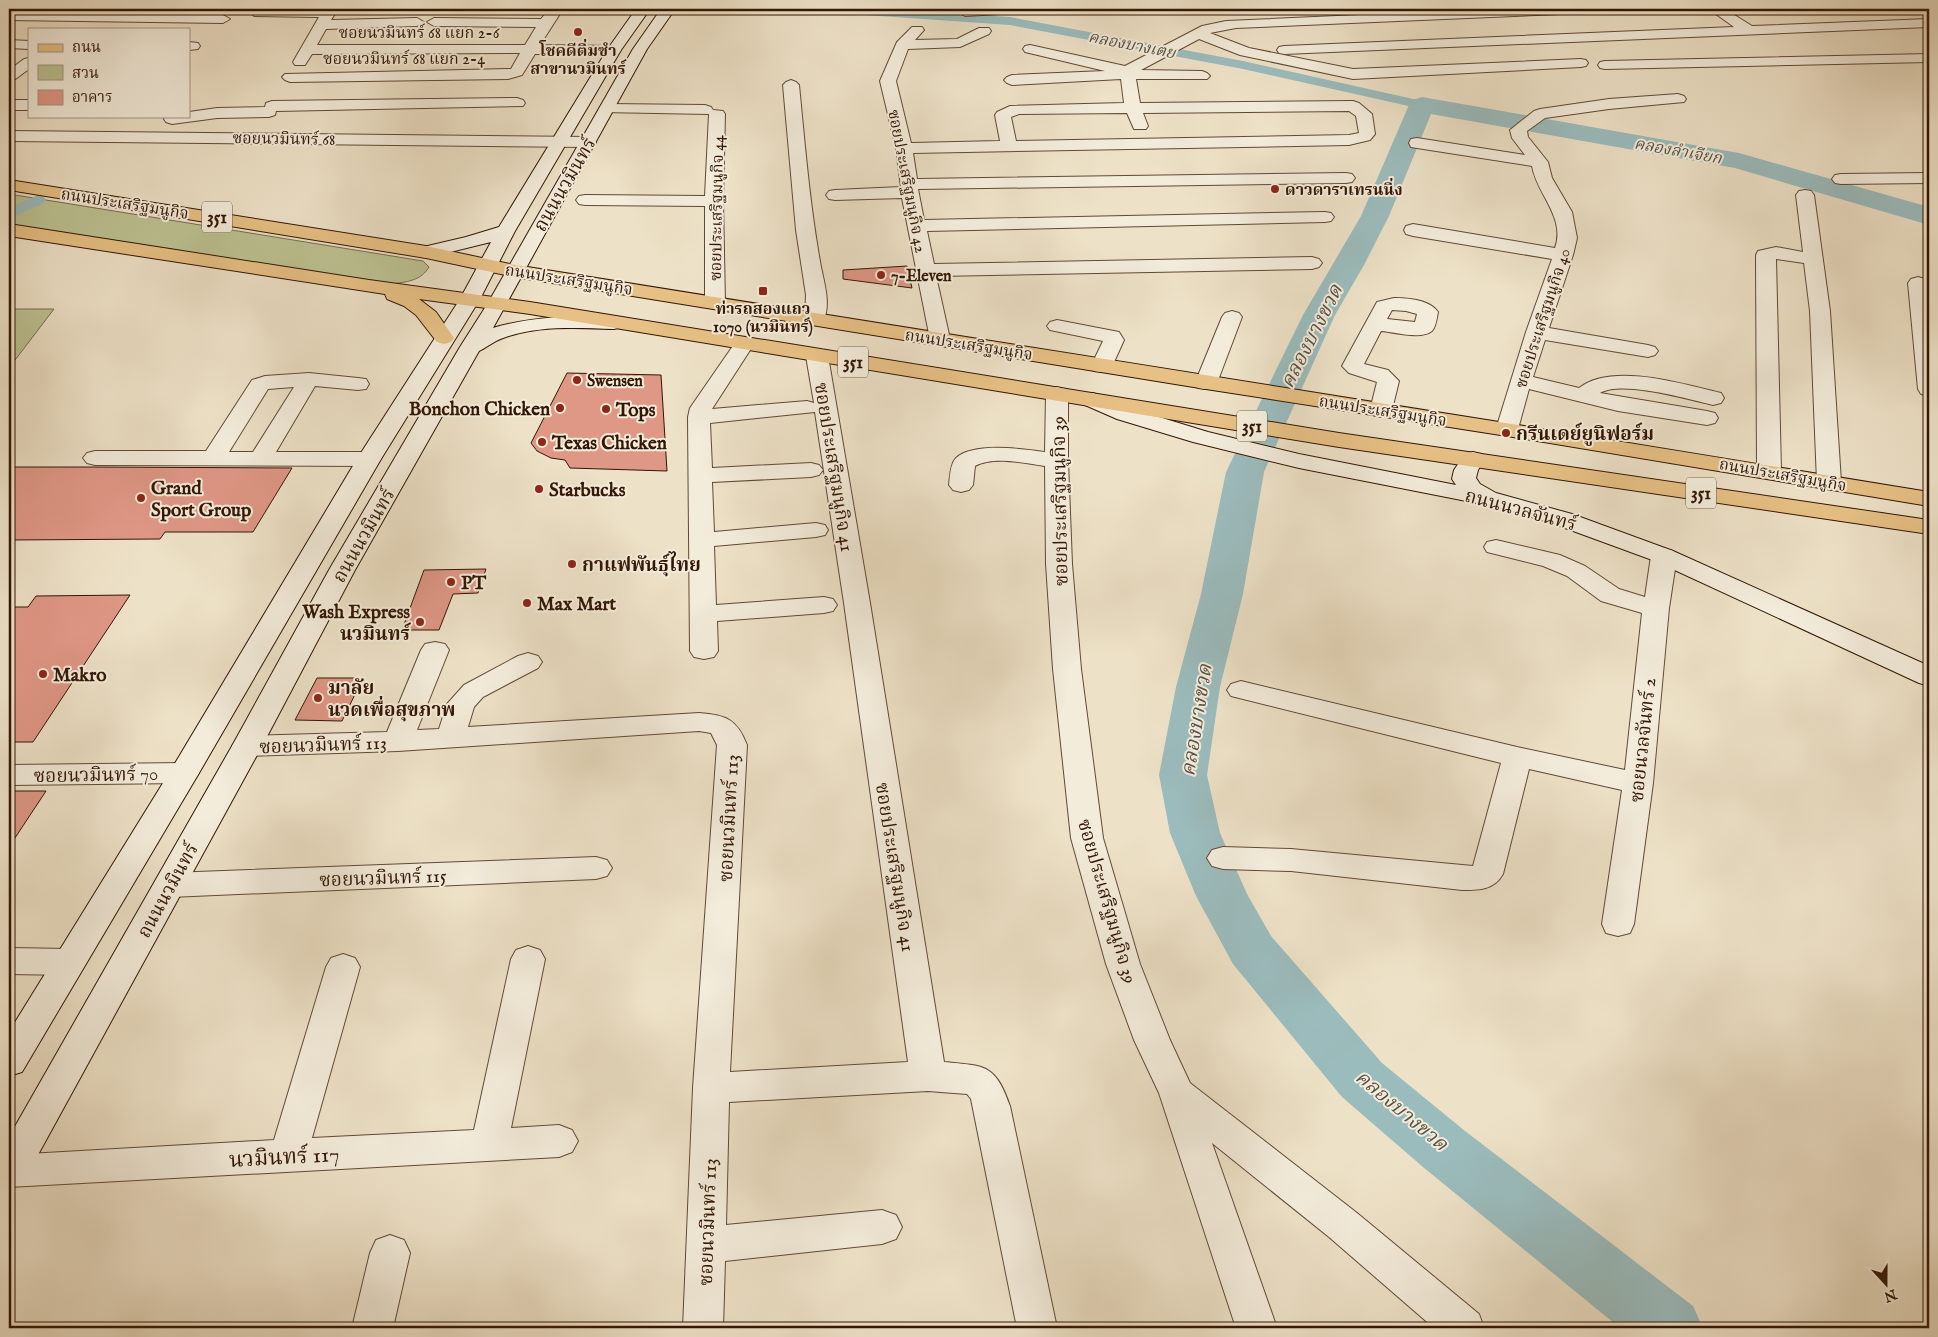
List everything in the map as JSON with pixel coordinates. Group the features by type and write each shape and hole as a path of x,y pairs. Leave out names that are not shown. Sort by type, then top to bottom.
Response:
{"main road":[{"name":"ถนนประเสริฐมนูกิจ","path":"9,185 426,252 515,270 715,303 1206,383 1344,403 1769,471 1929,499"},
{"name":"ถนนประเสริฐมนูกิจ","path":"9,230 369,286 470,298 1093,400"},
{"path":"369,286 392,287 415,282 433,274 438,265 435,258 426,252"},
{"path":"369,286 405,299 419,307 434,320 444,338"},
{"path":"1338,440 1356,440 1371,436 1378,432 1380,426 1379,420 1374,414 1344,403"},
{"name":"ถนนประเสริฐมนูกิจ","path":"1205,428 1295,433 1929,528"}],"street":[{"path":"78,28 107,9"},
{"path":"530,49 545,23 556,9"},
{"name":"ถนนนวมินทร์","path":"9,1062 184,773 369,459 470,298 506,231 614,50 643,9"},
{"name":"ถนนนวมินทร์","path":"9,1172 247,746 323,604 470,348 498,303 640,49 668,9"},
{"path":"965,12 1020,9"},
{"path":"1012,80 1131,70 1183,40 1221,26 1314,20 1585,9"},
{"path":"1716,9 1749,37 1772,61"},
{"path":"259,14 417,22"},
{"path":"1463,15 1502,40 1527,65"},
{"path":"9,16 223,19"},
{"path":"253,138 308,50 326,16"},
{"path":"434,22 545,23"},
{"path":"1245,52 1502,40 1749,37 1929,23"},
{"name":"ซอยประเสริฐมนูกิจ 42","path":"916,30 902,46 888,81 904,148 925,270 940,339"},
{"path":"902,46 960,43 984,31"},
{"path":"1198,33 1245,52 1353,74 1581,63"},
{"path":"9,44 28,45"},
{"path":"1826,44 1848,59"},
{"path":"1906,44 1929,57"},
{"name":"ซอยนวมินทร์ 68 แยก 2-4","path":"290,76 498,76 517,72 530,49"},
{"path":"1030,49 1131,70 1202,76"},
{"name":"ซอยนวมินทร์ 68 แยก 2-6","path":"308,50 614,50"},
{"path":"1605,65 1929,57"},
{"path":"10,75 28,63"},
{"path":"1131,70 1133,108 1179,249"},
{"path":"10,75 28,74"},
{"path":"406,104 413,76"},
{"path":"791,85 805,230 816,295 815,318"},
{"name":"ซอยประเสริฐมนูกิจ 40","path":"1507,429 1536,332 1564,255 1568,238 1563,212 1544,178 1540,162 1520,138 1518,130 1540,114 1609,104 1678,99"},
{"path":"190,117 270,109 406,104 517,103"},
{"path":"9,105 28,105"},
{"path":"904,148 1349,140 1364,137 1367,134 1364,114 1353,106 1016,109 1003,115 1008,146"},
{"name":"ซอยประเสริฐมนูกิจ 44","path":"607,109 711,112 715,303"},
{"path":"172,119 180,118"},
{"name":"ซอยนวมินทร์ 68","path":"9,136 588,142"},
{"path":"1416,143 1540,162"},
{"path":"917,226 1164,200 1346,178"},
{"path":"1841,179 1929,178"},
{"path":"835,195 910,188 1164,200 1326,217"},
{"path":"1805,195 1820,311 1829,482"},
{"path":"585,200 714,201"},
{"path":"1413,230 1564,255"},
{"path":"426,252 471,242 506,231"},
{"path":"925,270 1179,249 1312,263"},
{"path":"1769,471 1765,255 1776,253 1813,259"},
{"path":"1918,283 1929,389"},
{"path":"1206,383 1232,317"},
{"path":"470,348 496,333 520,327 547,323 614,323"},
{"path":"1375,324 1353,366 1358,370 1380,374 1388,381 1381,410"},
{"path":"1057,326 1112,336 1114,340 1102,366"},
{"path":"1536,332 1648,351"},
{"path":"704,650 699,417 701,408 744,344"},
{"name":"ซอยประเสริฐมนูกิจ 41","path":"817,356 857,604 928,1076"},
{"path":"213,459 260,385 271,380 309,380 358,384"},
{"path":"260,459 309,380"},
{"path":"1521,381 1618,404 1707,418"},
{"path":"1584,395 1595,387 1618,384 1652,386 1713,398"},
{"name":"ซอยประเสริฐมนูกิจ 39","path":"1058,394 1056,461 1059,564 1065,641 1087,838 1123,964 1152,1040 1177,1093 1256,1328"},
{"name":"ถนนนวลจันทร์","path":"1093,400 1152,423 1205,428 1299,461 1489,498 1563,519 1664,556 1929,677"},
{"path":"699,417 807,408"},
{"path":"962,485 964,463 973,457 993,454 1056,461"},
{"path":"96,458 369,459"},
{"path":"1473,459 1466,470 1464,479 1472,489 1489,498"},
{"path":"700,476 811,470"},
{"path":"702,540 816,530"},
{"path":"1496,547 1550,560 1576,571 1610,595 1656,608"},
{"name":"ซอยนวลจันทร์ 2","path":"1618,924 1638,783 1656,608 1664,556"},
{"path":"703,614 824,604"},
{"path":"398,741 435,650"},
{"path":"451,738 461,704 468,696 478,688 528,662"},
{"path":"1241,690 1517,757 1638,783"},
{"name":"ซอยนวมินทร์ 113","path":"247,746 398,741 699,722 718,724 728,732 732,746 711,1088 703,1328"},
{"path":"1223,858 1291,860 1462,878 1480,878 1487,874 1517,757"},
{"name":"ซอยนวมินทร์ 70","path":"9,775 184,773"},
{"name":"ซอยนวมินทร์ 115","path":"170,885 596,868"},
{"path":"489,1145 528,959"},
{"path":"9,961 69,962"},
{"path":"288,1155 343,967"},
{"path":"711,1088 928,1076 977,1080 987,1092 992,1106 1036,1328"},
{"path":"1177,1093 1343,1225 1464,1328"},
{"name":"นวมินทร์ 117","path":"9,1172 560,1141"},
{"path":"707,1245 882,1227"},
{"path":"372,1328 390,1253"}],"green space":[{"path":"9,194 423,261 429,267 426,272 417,278 391,284 9,227"},
{"path":"9,309 54,309 9,368"}],"building":[{"name":"7-Eleven","path":"907,266 912,288 843,279 843,270"},
{"name":"Tops","path":"567,373 661,375 667,471 570,468 565,460 551,458 537,451 531,443"},
{"name":"Grand Sport Group","path":"9,467 292,468 253,532 165,532 160,539 9,540"},
{"path":"486,569 478,593 453,594 439,630 402,630 424,570"},
{"name":"Makro","path":"130,595 33,742 9,742 9,607 28,607 36,596"},
{"name":"มาลัย นวดเพื่อสุขภาพ","path":"317,678 363,678 342,721 295,720"},
{"path":"9,791 46,791 9,847"}],"waterway":[{"name":"คลองบางเตย","path":"837,9 1010,21 1243,65 1422,105"},
{"name":"คลองบางขวด","path":"1670,1328 1444,1149 1362,1080 1252,950 1222,896 1195,833 1183,775 1198,687 1222,594 1245,472 1319,315 1375,216 1422,105 1739,161 1929,216"},
{"path":"9,214 38,200"}],"place":[{"name":"โชคดีติ่มซำ สาขานวมินทร์","path":"578,32"},
{"name":"ดาวดาราเทรนนิ่ง","path":"1275,189"},
{"name":"7-Eleven","path":"881,275"},
{"name":"ท่ารถสองแถว 1070 (นวมินทร์)","path":"763,291"},
{"name":"Swensen","path":"577,380"},
{"name":"Bonchon Chicken","path":"560,408"},
{"name":"Tops","path":"606,409"},
{"name":"กรีนเดย์ยูนิฟอร์ม","path":"1506,433"},
{"name":"Texas Chicken","path":"542,442"},
{"name":"Starbucks","path":"539,489"},
{"name":"Grand Sport Group","path":"141,498"},
{"name":"กาแฟพันธุ์ไทย","path":"572,564"},
{"name":"PT","path":"451,582"},
{"name":"Max Mart","path":"527,603"},
{"name":"Wash Express นวมินทร์","path":"420,622"},
{"name":"Makro","path":"43,674"},
{"name":"มาลัย นวดเพื่อสุขภาพ","path":"318,698"}],"water label":[{"name":"คลองลำเจียก","path":"1678,150"}]}
